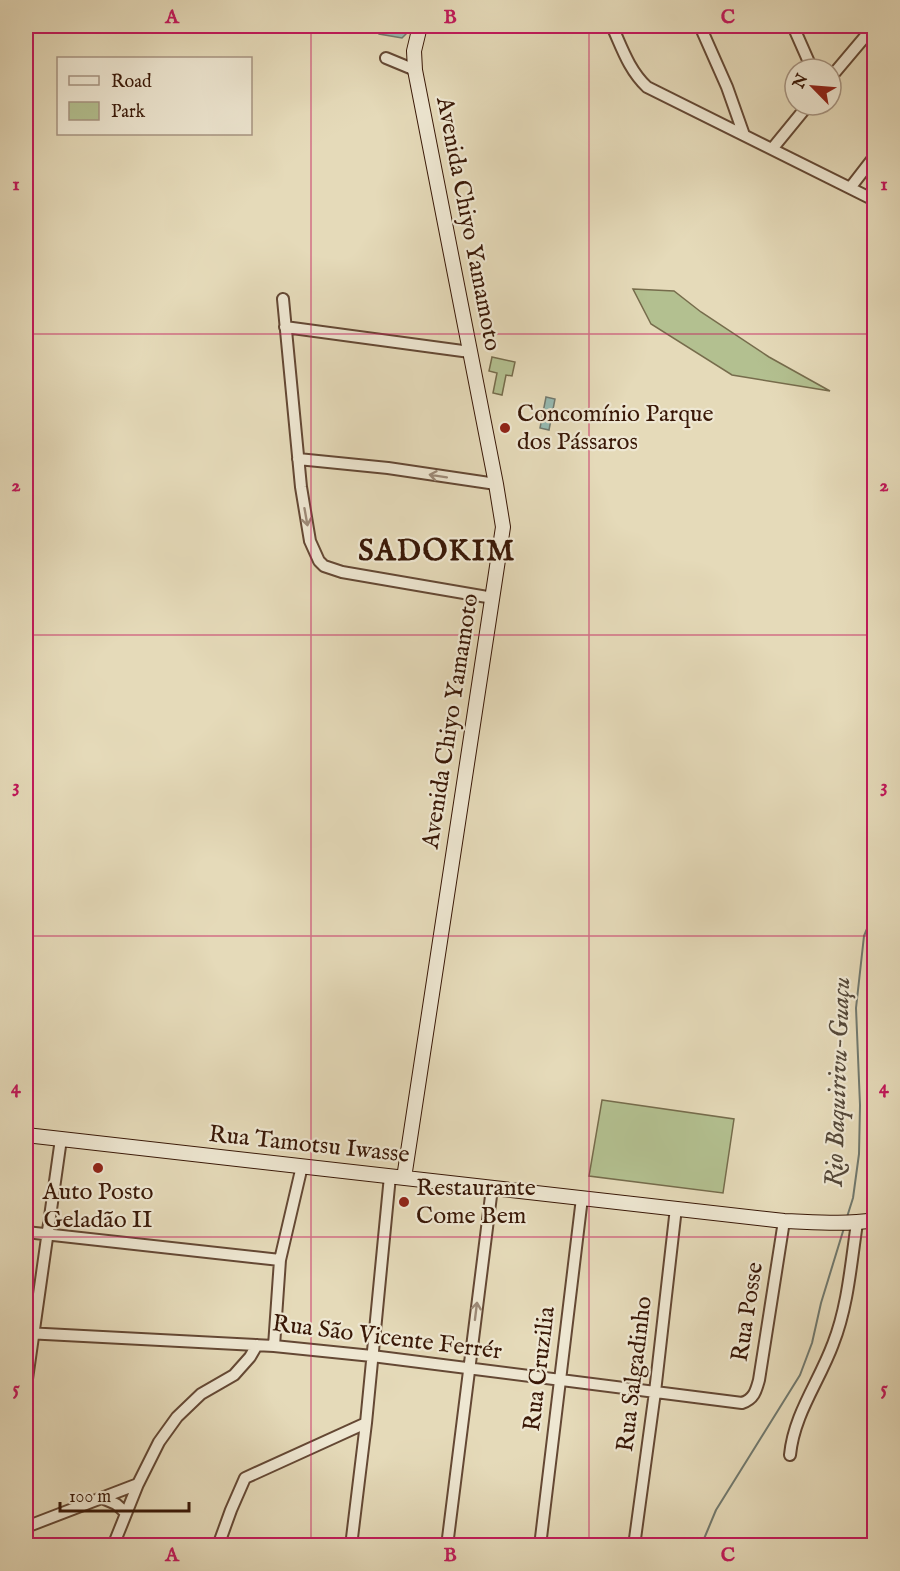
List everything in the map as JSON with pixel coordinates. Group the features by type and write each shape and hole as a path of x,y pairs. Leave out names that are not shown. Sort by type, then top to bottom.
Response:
{"street":[{"name":"Avenida Chiyo Yamamoto","path":"397,1177 503,527 415,70 414,51 420,26"},
{"path":"612,26 630,65 647,87 874,200"},
{"path":"700,26 744,135"},
{"path":"793,26 807,57"},
{"path":"843,63 874,26"},
{"path":"386,58 415,70"},
{"path":"772,149 798,117"},
{"path":"850,188 874,158"},
{"path":"283,299 301,487 310,541 319,561 324,566 342,572 493,597"},
{"path":"285,327 470,352"},
{"path":"298,459 388,468 496,484"},
{"name":"Rua Tamotsu Iwasse","path":"26,1135 784,1221 856,1223 874,1220"},
{"path":"26,1386 29,1334 48,1234 61,1139"},
{"path":"274,1346 280,1260 302,1166"},
{"path":"351,1545 372,1356 397,1177"},
{"path":"447,1545 492,1188"},
{"name":"Rua Cruzilia","path":"540,1545 582,1198"},
{"name":"Rua Salgadinho","path":"634,1545 655,1392 676,1208"},
{"name":"Rua Posse","path":"742,1403 753,1397 759,1380 784,1221"},
{"path":"790,1455 794,1430 833,1345 839,1324 846,1295 856,1223"},
{"path":"26,1232 280,1260"},
{"name":"Rua São Vicente Ferrér","path":"29,1334 274,1346 372,1356 742,1403"},
{"path":"113,1545 138,1484 159,1442 177,1417 201,1394 234,1375 257,1345"},
{"path":"218,1545 245,1478 366,1423"},
{"path":"26,1527 138,1484"},
{"path":"102,1498 116,1504 126,1513"}],"green space":[{"path":"633,289 674,291 701,312 769,357 830,391 732,375 651,324"},
{"path":"492,357 515,362 512,376 506,375 502,395 493,393 497,373 489,371"},
{"path":"602,1100 734,1119 723,1193 589,1176"}],"water":[{"path":"374,26 414,26 402,38 379,34"},
{"path":"546,397 555,399 549,430 540,428"}],"waterway":[{"name":"Rio Baquirivu-Guaçu","path":"847,1217 853,1198 859,1154 860,1105 856,1008 864,936 874,912"},
{"name":"Rio Baquirivu-Guaçu","path":"701,1546 716,1510 800,1375 812,1343 821,1303 844,1228"}],"place":[{"name":"Concomínio Parque dos Pássaros","path":"505,428"},
{"name":"Auto Posto Geladão II","path":"98,1168"},
{"name":"Restaurante Come Bem","path":"404,1202"}],"district":[{"name":"SADOKIM","path":"437,552"}]}
